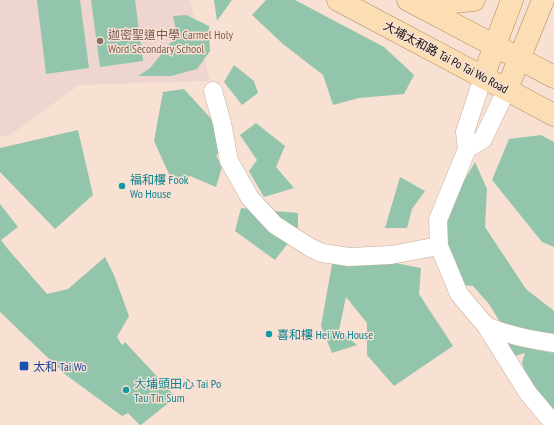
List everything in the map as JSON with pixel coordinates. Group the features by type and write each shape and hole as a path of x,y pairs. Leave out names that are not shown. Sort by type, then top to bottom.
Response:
{"main road":[{"name":"大埔太和路 Tai Po Tai Wo Road","path":"338,0 554,115"},
{"path":"408,0 554,77"},
{"path":"417,0 443,3 474,0"},
{"path":"483,77 512,0"},
{"path":"507,89 543,0"}],"street":[{"path":"483,77 465,132 467,149 438,220 439,246 459,294 486,326 528,392 554,424"},
{"path":"467,149 483,139 507,89"},
{"path":"213,91 222,123 229,161 250,198 275,225 311,248 322,253 349,257 391,255 439,246"},
{"path":"486,326 513,336 535,341 554,343"}],"shaded area":[{"name":"迦密聖道中學 Carmel Holy Word Secondary School","path":"0,0 190,0 210,81 79,85 10,135 0,136"}],"green space":[{"path":"37,0 80,0 89,68 46,74"},
{"path":"91,0 135,0 143,61 100,67"},
{"path":"214,0 232,0 217,21"},
{"path":"266,0 295,0 384,47 414,75 404,94 359,98 333,105 323,75 283,44 252,15"},
{"path":"186,15 209,26 210,51 197,69 171,76 138,76 150,68 177,35 173,16"},
{"path":"234,65 254,81 258,93 242,105 224,82"},
{"path":"184,89 235,145 216,155 222,167 216,187 190,176 186,181 169,174 154,141 163,92"},
{"path":"256,123 285,146 276,167 294,188 264,197 249,171 257,160 240,135"},
{"path":"78,130 93,195 55,229 0,172 0,148"},
{"path":"541,135 554,142 554,247 542,242 492,180 509,139"},
{"path":"475,162 487,189 485,227 526,289 554,311 554,338 546,346 533,351 538,350 554,353 554,412 527,377 522,363 525,353 512,357 505,330 489,304 473,286 461,285 442,234 448,208"},
{"path":"400,177 425,191 412,209 407,228 385,228"},
{"path":"0,204 18,227 1,240 47,294 68,289 105,257 114,275 129,316 117,337 122,345 125,342 176,397 141,425 128,413 122,416 66,375 0,312"},
{"path":"241,208 298,213 298,230 275,260 235,231"},
{"path":"390,262 421,268 419,294 453,346 394,386 367,355 367,323 346,297 339,330 357,345 332,353 321,326 332,264"}],"place":[{"name":"迦密聖道中學 Carmel Holy Word Secondary School","path":"100,41"},
{"name":"福和樓 Fook Wo House","path":"122,186"},
{"name":"喜和樓 Hei Wo House","path":"269,334"},
{"name":"太和 Tai Wo","path":"24,366"},
{"name":"大埔頭田心 Tai Po Tau Tin Sum","path":"126,390"}]}
